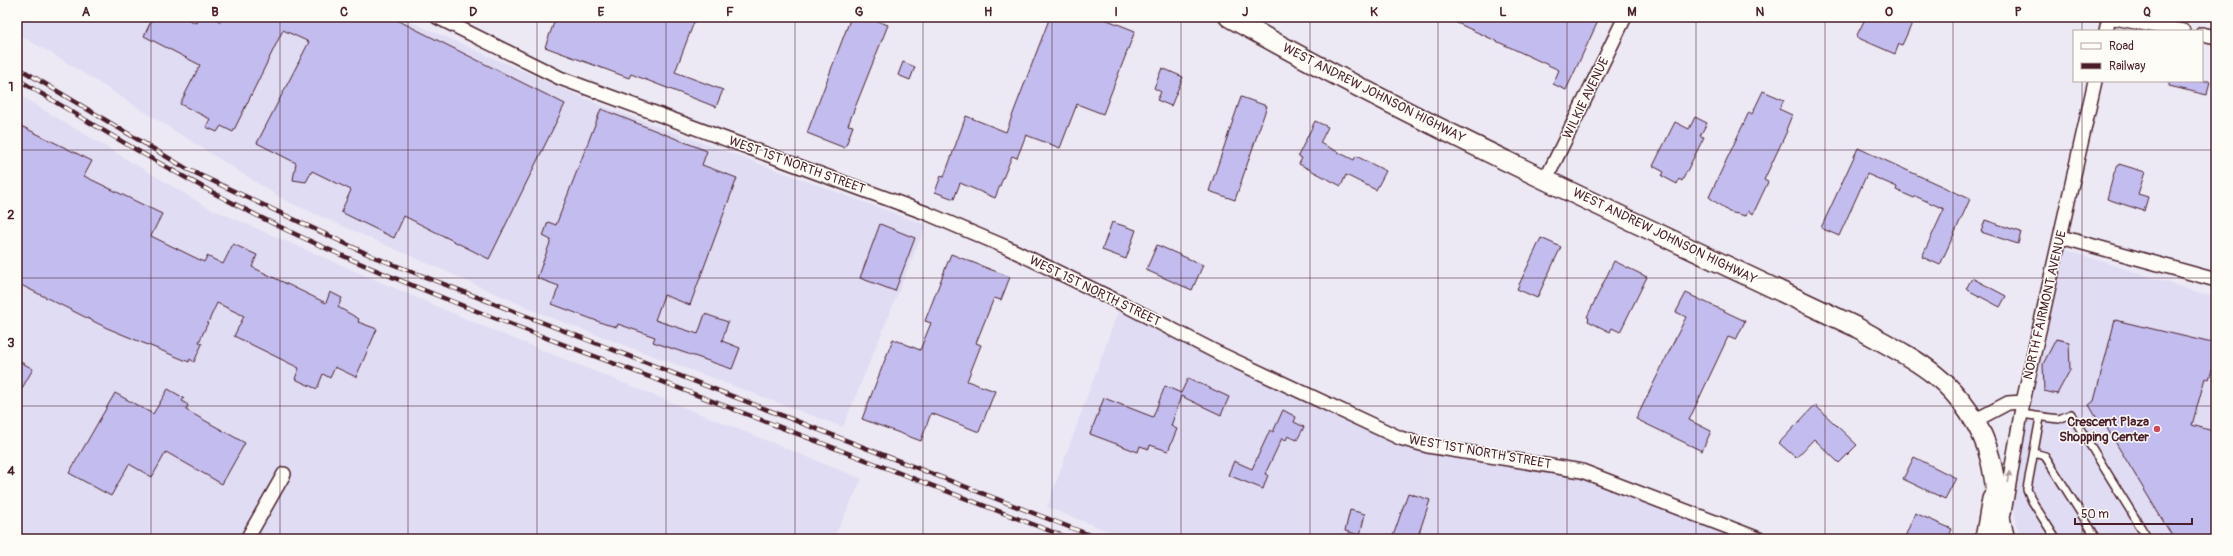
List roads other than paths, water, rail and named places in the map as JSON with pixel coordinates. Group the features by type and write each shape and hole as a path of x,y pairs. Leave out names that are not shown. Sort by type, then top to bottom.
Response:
{"main road":[{"name":"WEST ANDREW JOHNSON HIGHWAY","path":"1229,17 1255,23 1296,55 1546,179 1856,327 1894,348 1935,374 1957,397 1974,421 1985,442 1990,457 2003,534"},
{"path":"1985,539 1995,486"}],"street":[{"name":"WEST 1ST NORTH STREET","path":"437,17 560,78 926,213 1006,247 1121,303 1218,353 1400,438 1428,446 1582,471 1759,539"},
{"name":"WILKIE AVENUE","path":"1546,179 1625,17"},
{"path":"2106,30 2109,17 2179,30"},
{"path":"2203,34 2216,37"},
{"name":"NORTH FAIRMONT AVENUE","path":"2003,534 2011,461 2095,82"},
{"path":"2061,237 2216,280"},
{"path":"1974,421 2008,403 2022,408"},
{"path":"247,539 284,474"}],"lane":[{"path":"2022,408 2040,418 2059,419 2071,414 2148,539"},
{"path":"2040,418 2027,489 2032,501 2056,539"},
{"path":"2034,452 2045,456 2097,539"}],"railway":[{"path":"17,67 187,169 374,257 1100,539"},
{"path":"17,79 119,140 189,179 259,217 339,254 474,310 1071,539"}],"place":[{"name":"Crescent Plaza Shopping Center","path":"2157,429"}]}
